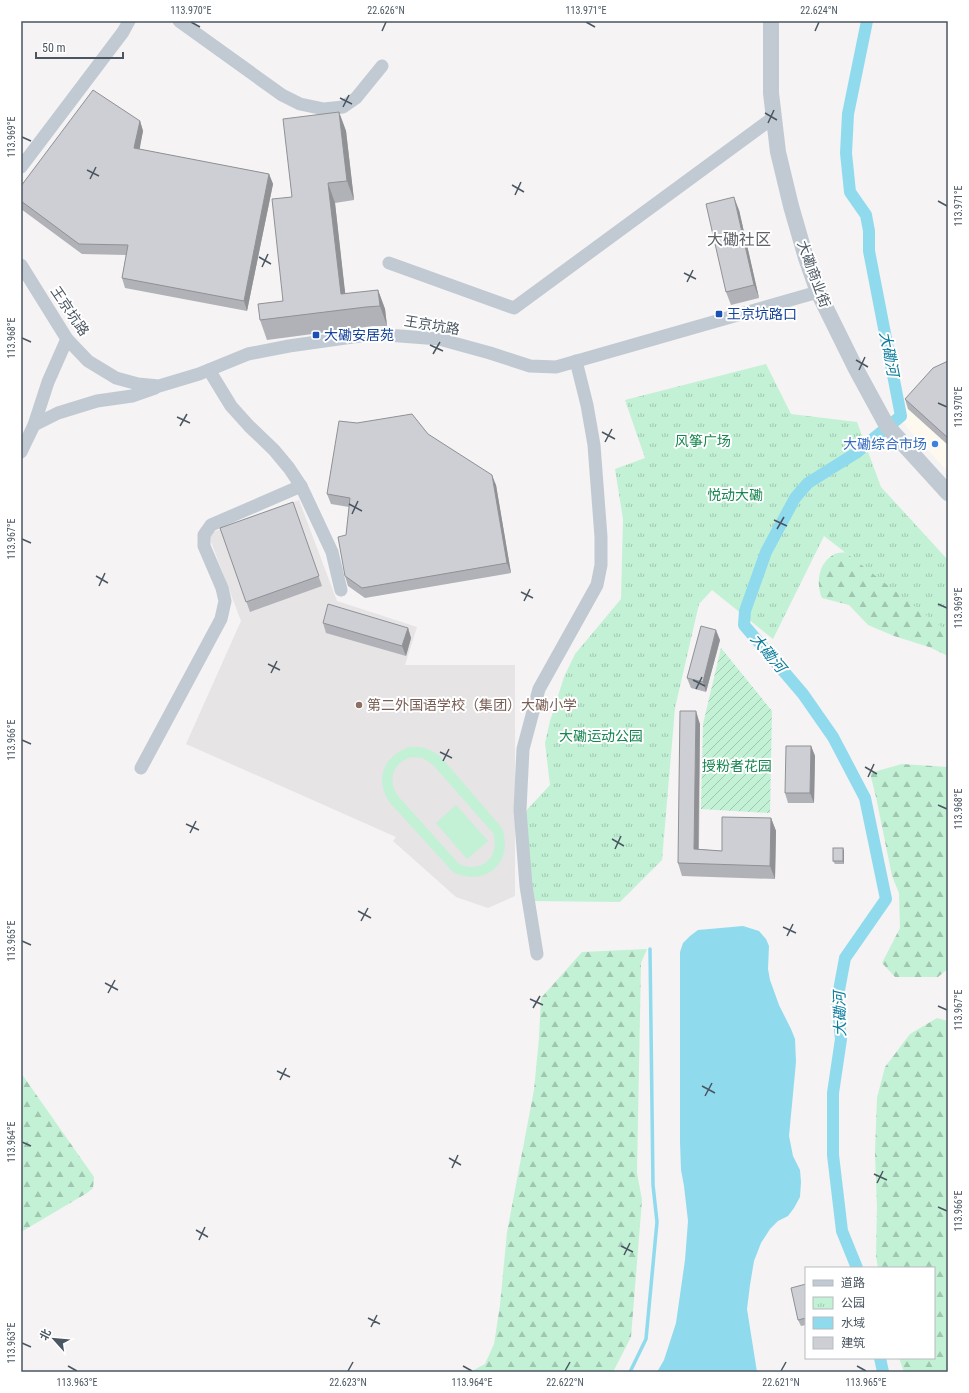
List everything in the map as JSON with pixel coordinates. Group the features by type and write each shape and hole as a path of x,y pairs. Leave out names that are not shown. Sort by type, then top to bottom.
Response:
{"street":[{"path":"21,166 123,32 129,21"},
{"path":"179,21 282,94 300,104 324,109 343,108 356,98 382,66"},
{"name":"大磡商业街","path":"771,21 771,93 778,152 791,206 806,258 818,292 856,369 887,426 948,494"},
{"path":"389,263 514,308 774,117"},
{"name":"王京坑路","path":"21,265 67,338 88,361 116,378 138,384 159,386 209,370 248,354 289,346 374,334 439,339 530,366 556,367 818,292"},
{"path":"21,452 34,426 48,382 67,338"},
{"path":"537,954 526,886 520,810 523,749 539,689 597,585 601,565 601,537 594,445 587,405 576,361"},
{"path":"209,370 231,406 274,450 289,468 300,486 332,552 341,590"},
{"path":"34,426 58,413 97,401 132,396 159,386"},
{"path":"141,768 221,619 225,601 222,588 204,546 204,535 211,525 300,486"}],"shaded area":[{"name":"大磡综合市场","path":"948,368 948,472 897,417 934,375"},
{"name":"第二外国语学校（集团）大磡小学","path":"299,500 337,601 417,627 405,665 515,665 515,896 488,908 456,897 393,841 396,837 186,744 241,621 208,534"}],"green space":[{"name":"悦动大磡","path":"766,364 791,414 857,422 881,487 948,560 948,632 824,536 773,639 712,590 699,604 675,708 662,860 620,902 531,901 524,813 550,785 545,743 550,721 564,677 575,654 621,599 623,519 615,469 645,458 625,400"},
{"path":"848,552 948,614 948,656 929,647 894,636 868,625 849,605 822,598 819,580 824,563 834,554"},
{"name":"授粉者花园","path":"721,648 772,711 770,813 701,809 703,724"},
{"path":"409,747 418,747 430,750 441,757 502,828 505,840 504,851 500,861 494,869 486,874 476,877 465,876 453,872 390,803 385,794 382,777 387,763 400,751","holes":["411,757 423,758 433,765 493,833 495,842 492,856 482,865 467,867 459,864 398,796 392,778 396,768 399,764"]},
{"path":"902,764 948,767 948,969 938,977 895,977 882,963 900,928 899,893 892,876 870,773"},
{"path":"456,805 488,841 467,859 436,823"},
{"path":"647,949 641,963 637,1173 642,1200 631,1337 613,1372 470,1372 485,1364 494,1344 500,1305 507,1232 534,1090 541,998 582,952"},
{"path":"937,1018 948,1021 948,1372 904,1372 899,1359 935,1359 935,1267 878,1267 876,1256 877,1207 875,1153 877,1098 885,1067 910,1034"},
{"path":"21,1073 94,1177 93,1188 87,1193 21,1232"}],"water":[{"path":"743,926 759,931 766,939 769,946 768,969 770,980 779,1005 795,1039 796,1062 789,1136 793,1156 800,1170 800,1197 788,1216 778,1221 770,1229 761,1243 754,1261 747,1309 757,1372 657,1372 664,1360 676,1323 685,1260 688,1221 681,1170 680,1142 680,952 683,943 698,930"}],"building":[{"path":"93,90 140,121 134,148 269,174 244,301 122,278 128,245 79,244 21,201 21,186"},
{"path":"339,112 347,181 328,183 341,294 378,290 380,306 260,320 258,304 283,301 272,199 292,197 283,119"},
{"path":"734,197 754,285 726,292 706,204"},
{"path":"948,361 948,438 905,399 933,368"},
{"path":"412,414 428,434 492,475 507,563 362,588 345,576 338,537 346,535 350,498 327,494 339,421 357,423"},
{"path":"293,502 319,576 246,602 220,528"},
{"path":"328,604 408,628 402,646 323,623"},
{"path":"701,626 716,630 703,682 687,678"},
{"path":"680,711 696,711 694,849 722,851 722,817 771,818 770,866 678,863"},
{"path":"786,746 811,746 810,793 785,793"},
{"path":"833,848 843,848 843,861 833,861"},
{"path":"805,1284 805,1318 798,1320 791,1288"}],"waterway":[{"name":"大磡河","path":"857,1267 842,1231 833,1155 833,1093 841,1039 837,1001 845,958 886,899 865,798 833,737 803,694 744,625 745,611 766,552 795,498 808,483 856,453 901,416 869,251 869,231 866,215 850,192 846,153 848,114 867,21"},
{"path":"630,1372 646,1339 657,1222 653,1185 650,949"},
{"name":"大磡河","path":"880,1359 883,1372"}],"place":[{"name":"王京坑路口","path":"719,314"},
{"name":"大磡安居苑","path":"316,335"},
{"name":"大磡综合市场","path":"935,444"},
{"name":"第二外国语学校（集团）大磡小学","path":"359,705"}],"district":[{"name":"大磡社区","path":"739,239"}],"park label":[{"name":"风筝广场","path":"703,441"},
{"name":"大磡运动公园","path":"601,736"}]}
